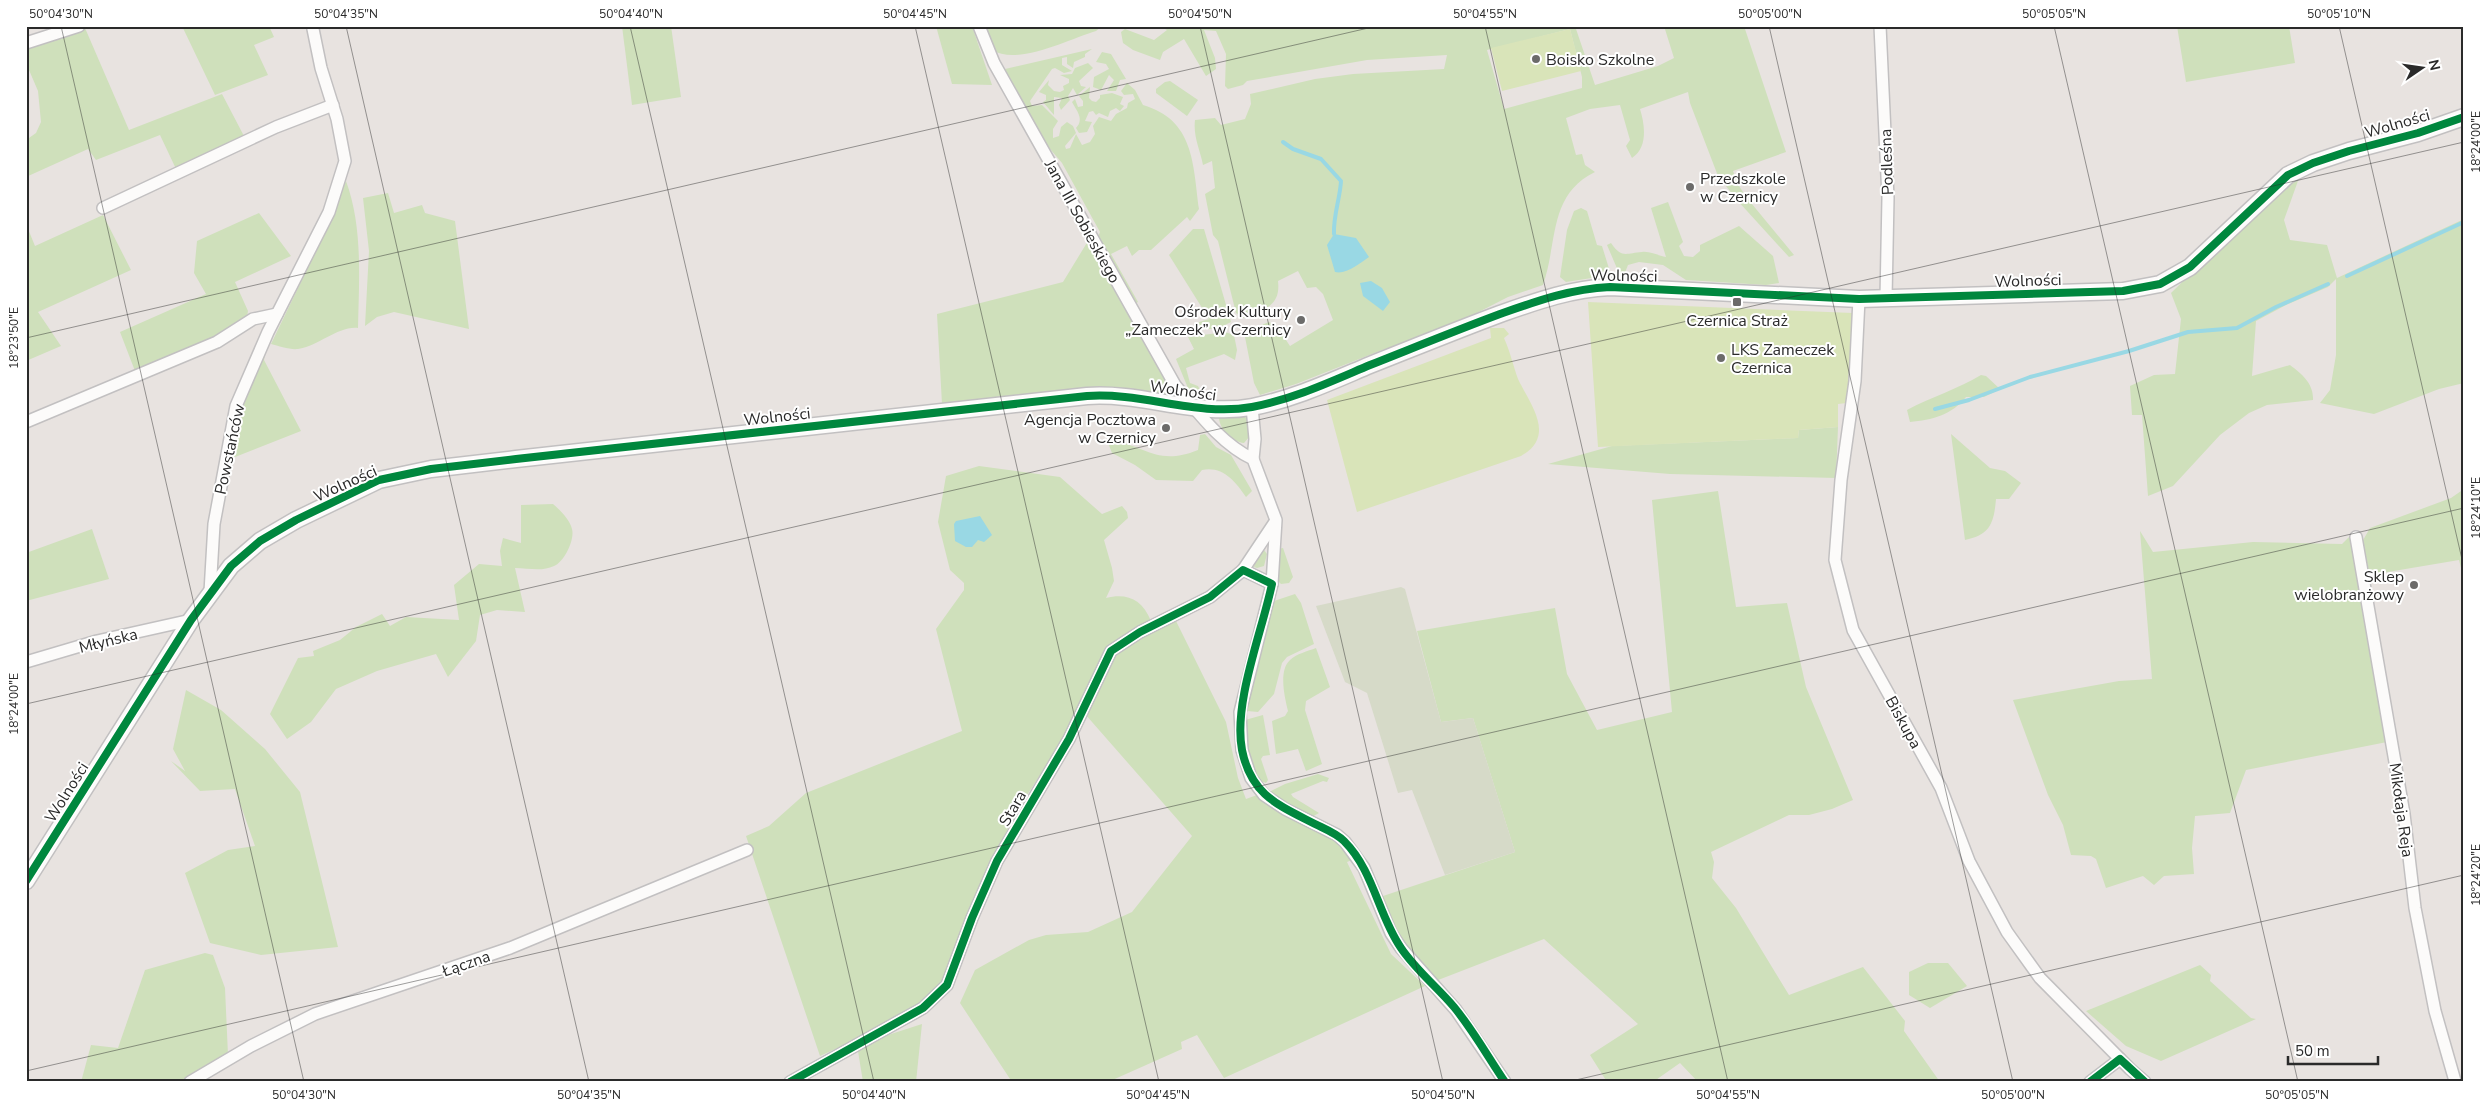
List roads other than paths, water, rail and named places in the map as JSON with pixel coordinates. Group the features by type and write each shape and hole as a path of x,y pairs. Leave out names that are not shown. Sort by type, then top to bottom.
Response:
{"street":[{"path":"26,43 79,26"},
{"name":"Jana III Sobieskiego","path":"979,26 994,63 1175,385 1194,408 1236,451 1252,458"},
{"name":"Podleśna","path":"1880,26 1888,198 1886,298"},
{"name":"Powstańców","path":"210,592 214,524 236,406 268,332 329,212 345,161 313,27"},
{"path":"103,208 276,127 332,105"},
{"name":"Wolności","path":"26,881 190,620 231,566 260,541 296,520 379,480 432,470 1087,396 1122,395 1194,408 1226,410 1252,407 1316,388 1490,318 1555,294 1582,288 1624,288 1859,299 2124,291 2160,284 2190,267 2288,175 2349,151 2418,133 2464,117"},
{"name":"Biskupa","path":"1859,299 1854,381 1841,480 1835,560 1853,630 1941,788 1969,861 2007,932 2040,978 2145,1082"},
{"path":"26,422 217,342 253,319 277,314"},
{"path":"253,319 268,332"},
{"path":"1252,407 1255,439 1252,458 1276,520 1272,584 1240,712 1242,750 1251,778 1264,795 1336,835 1345,842 1364,868 1391,933 1400,948 1456,1010 1505,1082"},
{"name":"Stara","path":"790,1082 917,1011 948,985 972,918 997,861 1069,739 1111,651 1140,632 1210,597 1243,570 1276,520"},
{"name":"Mikołaja Reja","path":"2356,537 2404,814 2415,908 2436,1011 2454,1082"},
{"path":"1243,570 1272,584"},
{"name":"Młyńska","path":"26,662 97,641 190,620"},
{"name":"Łączna","path":"190,1082 251,1046 315,1014 510,948 747,850"},
{"path":"2090,1082 2120,1059"},
{"path":"2454,1082 2464,1079"}],"water":[{"path":"1334,234 1356,238 1369,257 1344,272 1335,272 1327,245"},
{"path":"1371,281 1382,288 1390,302 1383,311 1363,296 1360,283"},
{"path":"980,516 992,535 984,542 978,540 972,547 966,547 955,541 954,524 956,521"}],"waterway":[{"path":"1283,142 1293,149 1321,159 1341,181 1334,234"},
{"path":"2347,276 2464,222"},
{"path":"1935,409 1969,400 2030,377 2129,351 2188,332 2237,328 2276,307 2328,284"}],"place":[{"name":"Boisko Szkolne","path":"1536,59"},
{"name":"Przedszkole w Czernicy","path":"1690,187"},
{"name":"Czernica Straż","path":"1737,302"},
{"name":"Ośrodek Kultury „Zameczek” w Czernicy","path":"1301,320"},
{"name":"LKS Zameczek Czernica","path":"1721,358"},
{"name":"Agencja Pocztowa w Czernicy","path":"1166,428"},
{"name":"Sklep wielobranżowy","path":"2414,585"}]}
